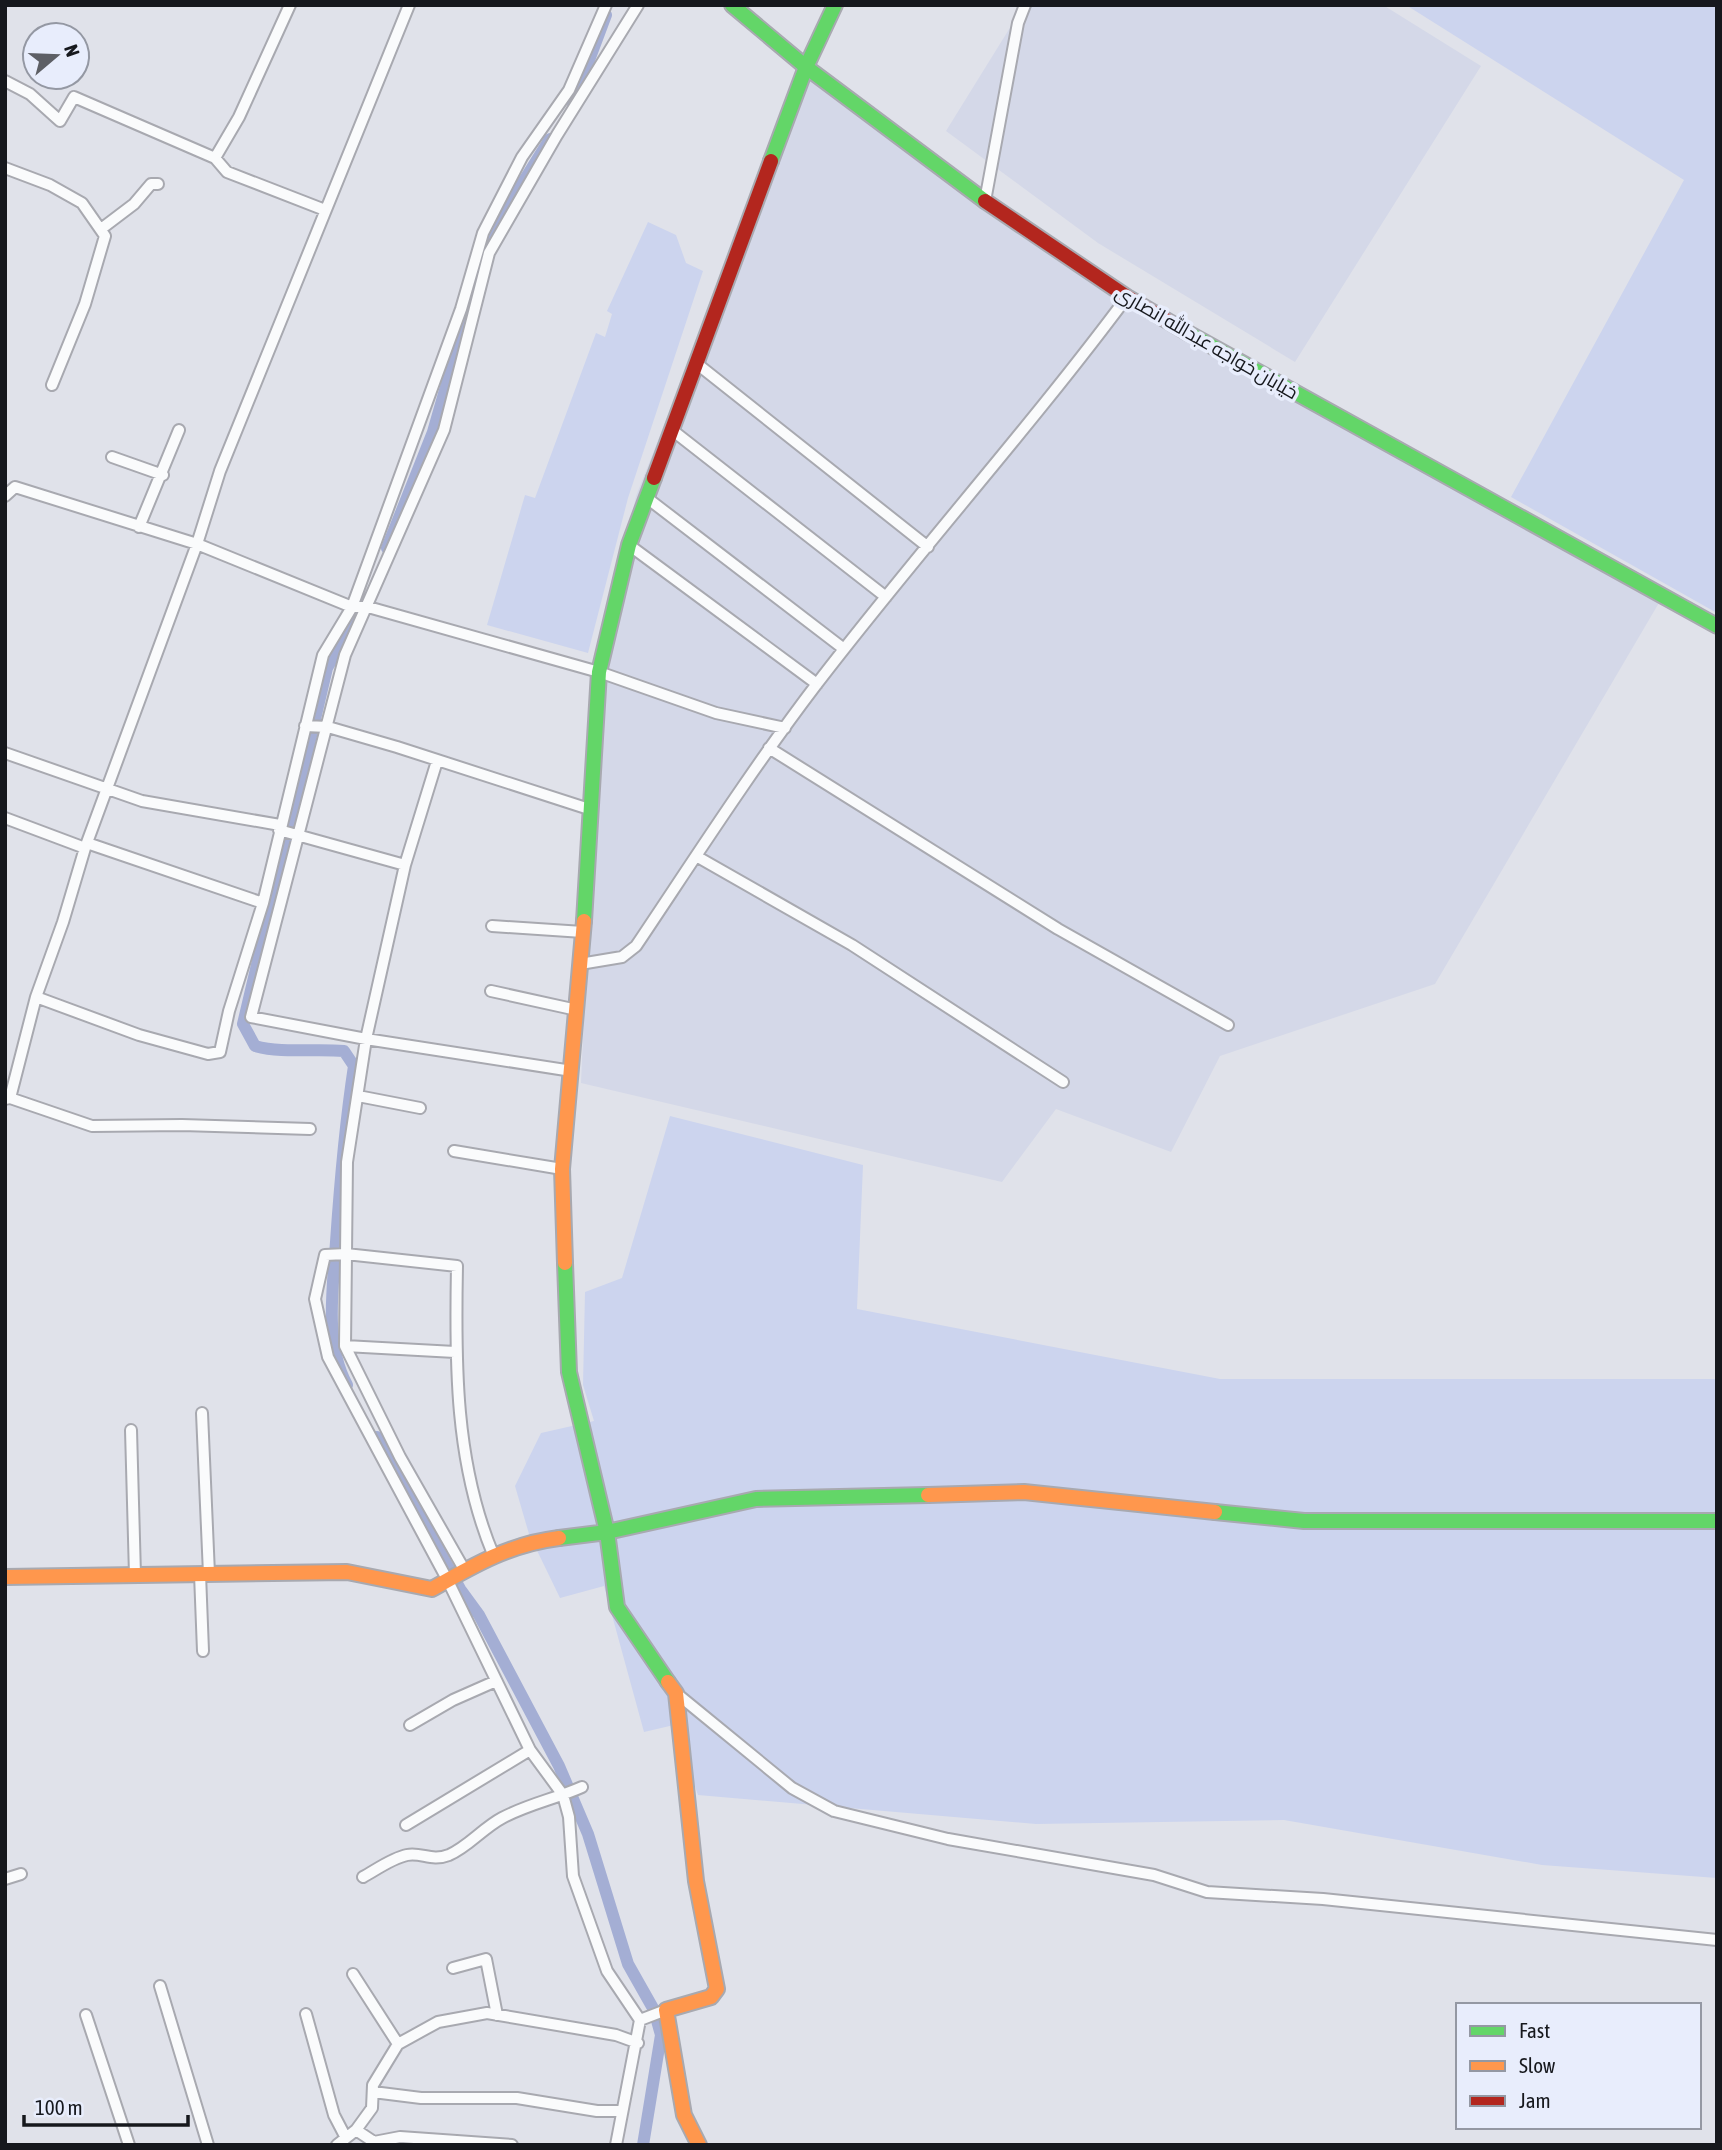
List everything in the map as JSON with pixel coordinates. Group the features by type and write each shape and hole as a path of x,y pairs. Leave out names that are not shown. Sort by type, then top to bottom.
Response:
{"street":[{"path":"215,158 240,117 289,5"},
{"path":"310,1129 183,1125 92,1126 8,1099 36,997 86,845 197,544 220,471 409,5"},
{"path":"36,997 139,1035 208,1054 220,1052 229,1011 263,903 323,655 352,607 461,309 483,233 522,157 569,90 606,5"},
{"path":"251,1017 345,655 444,430 489,253 557,135 638,5"},
{"name":"خیابان خواجه عبدالله انصاری","path":"732,5 806,67 985,201 1127,296 1271,381 1717,626"},
{"path":"835,5 806,67 629,545 599,672 583,932 562,1169 569,1373 607,1532 617,1607 676,1693 792,1788 834,1811 948,1839 1154,1875 1208,1892 1336,1900 1717,1940"},
{"path":"985,201 1018,23 1025,5"},
{"path":"5,82 30,94 60,121 74,97 215,158 227,172 325,210"},
{"path":"5,168 50,185 82,203 105,236 85,304 52,385"},
{"path":"101,229 134,204 151,184 158,184"},
{"path":"580,964 622,957 636,946 769,748 817,684 1068,377 1127,296"},
{"path":"696,363 928,547"},
{"path":"139,527 163,475 179,430"},
{"path":"672,430 886,597"},
{"path":"113,457 163,475"},
{"path":"5,496 15,487 197,544 352,607 368,607 599,672 716,713 785,728"},
{"path":"647,498 844,649"},
{"path":"629,545 817,684"},
{"path":"305,726 328,727 589,809"},
{"path":"769,748 1058,929 1228,1025"},
{"path":"5,753 106,791 142,801 279,828 405,865"},
{"path":"437,761 405,865 366,1039 347,1162 345,1346 400,1457 465,1571"},
{"path":"5,818 263,903"},
{"path":"696,856 852,945 1063,1082"},
{"path":"492,926 583,932"},
{"path":"491,991 577,1010"},
{"path":"229,1011 366,1039 572,1071"},
{"path":"358,1096 420,1108"},
{"path":"454,1151 562,1169"},
{"path":"493,1554 467,1475 455,1352 457,1266 346,1254 325,1255 315,1299 328,1357 448,1581 530,1750 563,1796 569,1816 573,1876 607,1971 640,2020 638,2043 621,2111 616,2145"},
{"path":"345,1346 455,1352"},
{"path":"202,1413 203,1651"},
{"path":"131,1430 135,1575"},
{"path":"5,1577 347,1572 432,1588 493,1554 536,1541 607,1532 756,1499 1024,1492 1304,1521 1717,1521"},
{"path":"410,1725 453,1700 496,1681"},
{"path":"640,2020 711,1997 717,1989 696,1881 676,1693"},
{"path":"406,1825 530,1750"},
{"path":"363,1877 408,1855 434,1860 452,1854 476,1833 507,1815 547,1797 563,1796 582,1787"},
{"path":"5,1879 21,1874"},
{"path":"453,1968 486,1959 497,2015"},
{"path":"353,1974 398,2045"},
{"path":"160,1986 208,2145"},
{"path":"666,2010 684,2115 699,2145"},
{"path":"306,2014 341,2141 356,2130 372,2108 373,2085 398,2045 438,2022 487,2013 616,2035 638,2043"},
{"path":"86,2015 129,2145"},
{"path":"373,2092 421,2098 517,2098 621,2111"},
{"path":"356,2130 374,2142 400,2137 512,2145"}],"shaded area":[{"path":"1024,5 1383,5 1481,66 1295,362 1098,243 946,131"},
{"path":"1406,5 1717,5 1717,613 1511,497 1684,180"},
{"path":"806,67 1089,272 1663,596 1435,984 1220,1056 1171,1152 1056,1109 1002,1182 581,1083 599,672 636,496"},
{"path":"648,222 676,235 686,263 703,271 628,498 588,653 487,625 525,495 535,498 596,333 605,337 612,314 607,311"},
{"path":"670,1116 863,1165 857,1309 1220,1379 1717,1379 1717,1878 1542,1865 1284,1820 1036,1824 698,1795 674,1725 644,1732 604,1586 560,1598 529,1534 515,1486 541,1433 594,1421 583,1385 585,1292 622,1278"}],"waterway":[{"path":"573,103 606,15"},
{"path":"387,548 433,432 489,237 550,139"},
{"path":"347,1385 335,1351 332,1296 343,1154 354,1066 344,1051 277,1050 255,1046 243,1024 327,668 363,604"},
{"path":"377,1437 460,1589 479,1615 559,1766 588,1834 628,1964 654,2010 661,2035 643,2145"}],"traffic: fast":[{"path":"732,5 806,67 985,201"},
{"path":"771,161 806,67 835,5"},
{"path":"1188,333 1717,626"},
{"path":"584,921 599,672 629,545 654,478"},
{"path":"565,1263 569,1372 607,1532 617,1607 668,1682"},
{"path":"559,1538 607,1532 756,1499 928,1495"},
{"path":"1215,1512 1304,1521 1717,1521"}],"traffic: slow":[{"path":"565,1263 562,1169 584,921"},
{"path":"928,1495 1024,1492 1215,1512"},
{"path":"5,1577 347,1572 432,1589 508,1550 559,1538"},
{"path":"668,1682 676,1693 696,1881 717,1989 711,1997 666,2010 684,2115 699,2145"}],"traffic: jam":[{"path":"654,478 771,161"},
{"path":"985,201 1127,297 1188,333"}]}
